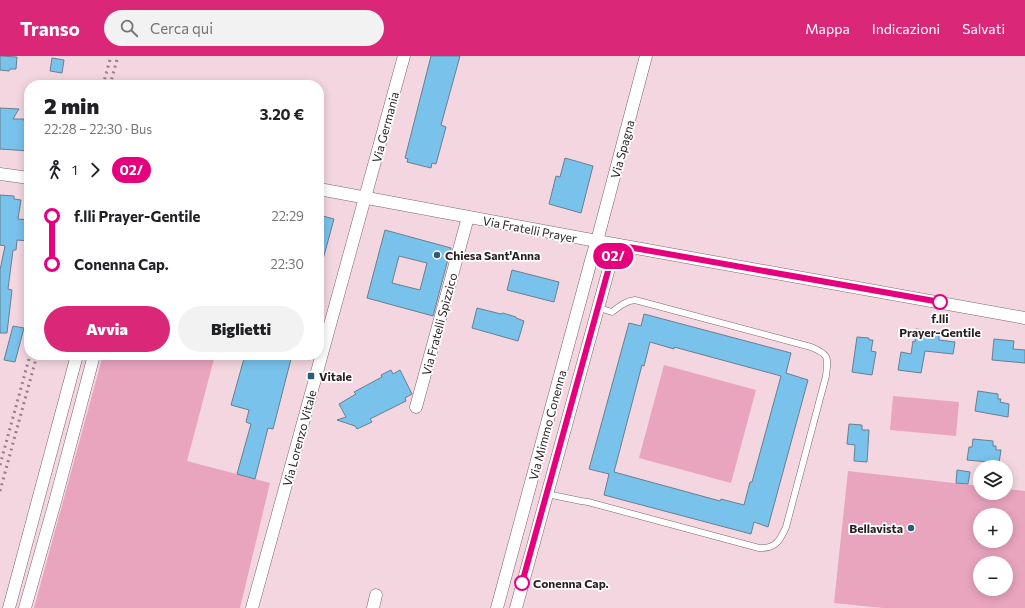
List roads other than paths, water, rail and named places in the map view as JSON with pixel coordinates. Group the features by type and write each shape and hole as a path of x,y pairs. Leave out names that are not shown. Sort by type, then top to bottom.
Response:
{"street":[{"name":"Via Germania","path":"365,198 403,56"},
{"name":"Via Spagna","path":"597,242 646,56"},
{"path":"0,174 24,177"},
{"name":"Via Fratelli Prayer","path":"324,190 597,242 1025,318"},
{"name":"Via Lorenzo Vitale","path":"324,347 365,198"},
{"name":"Via Fratelli Spizzico","path":"416,407 468,217"},
{"name":"Via Mimmo Conenna","path":"497,608 597,242"},
{"name":"Via Mimmo Conenna","path":"516,608 611,260 617,245"},
{"path":"9,608 76,360"},
{"path":"25,608 93,360"},
{"name":"Via Lorenzo Vitale","path":"252,608 320,360"},
{"path":"529,489 547,494"},
{"path":"523,511 541,515"},
{"path":"373,608 376,595"}],"lane":[{"path":"547,494 588,502 759,548 766,548 774,545 781,538 786,527 826,376 828,359 824,353 811,347 635,300 624,303 612,312 599,308"}],"railway":[{"path":"104,80 111,56"},
{"path":"111,80 118,56"},
{"path":"0,465 29,360"},
{"path":"0,491 36,360"}],"place":[{"name":"Chiesa Sant'Anna","path":"437,255"},
{"name":"f.lli Prayer-Gentile","path":"940,302"},
{"name":"Vitale","path":"311,376"},
{"name":"Bellavista","path":"911,528"},
{"name":"Conenna Cap.","path":"522,583"}]}
